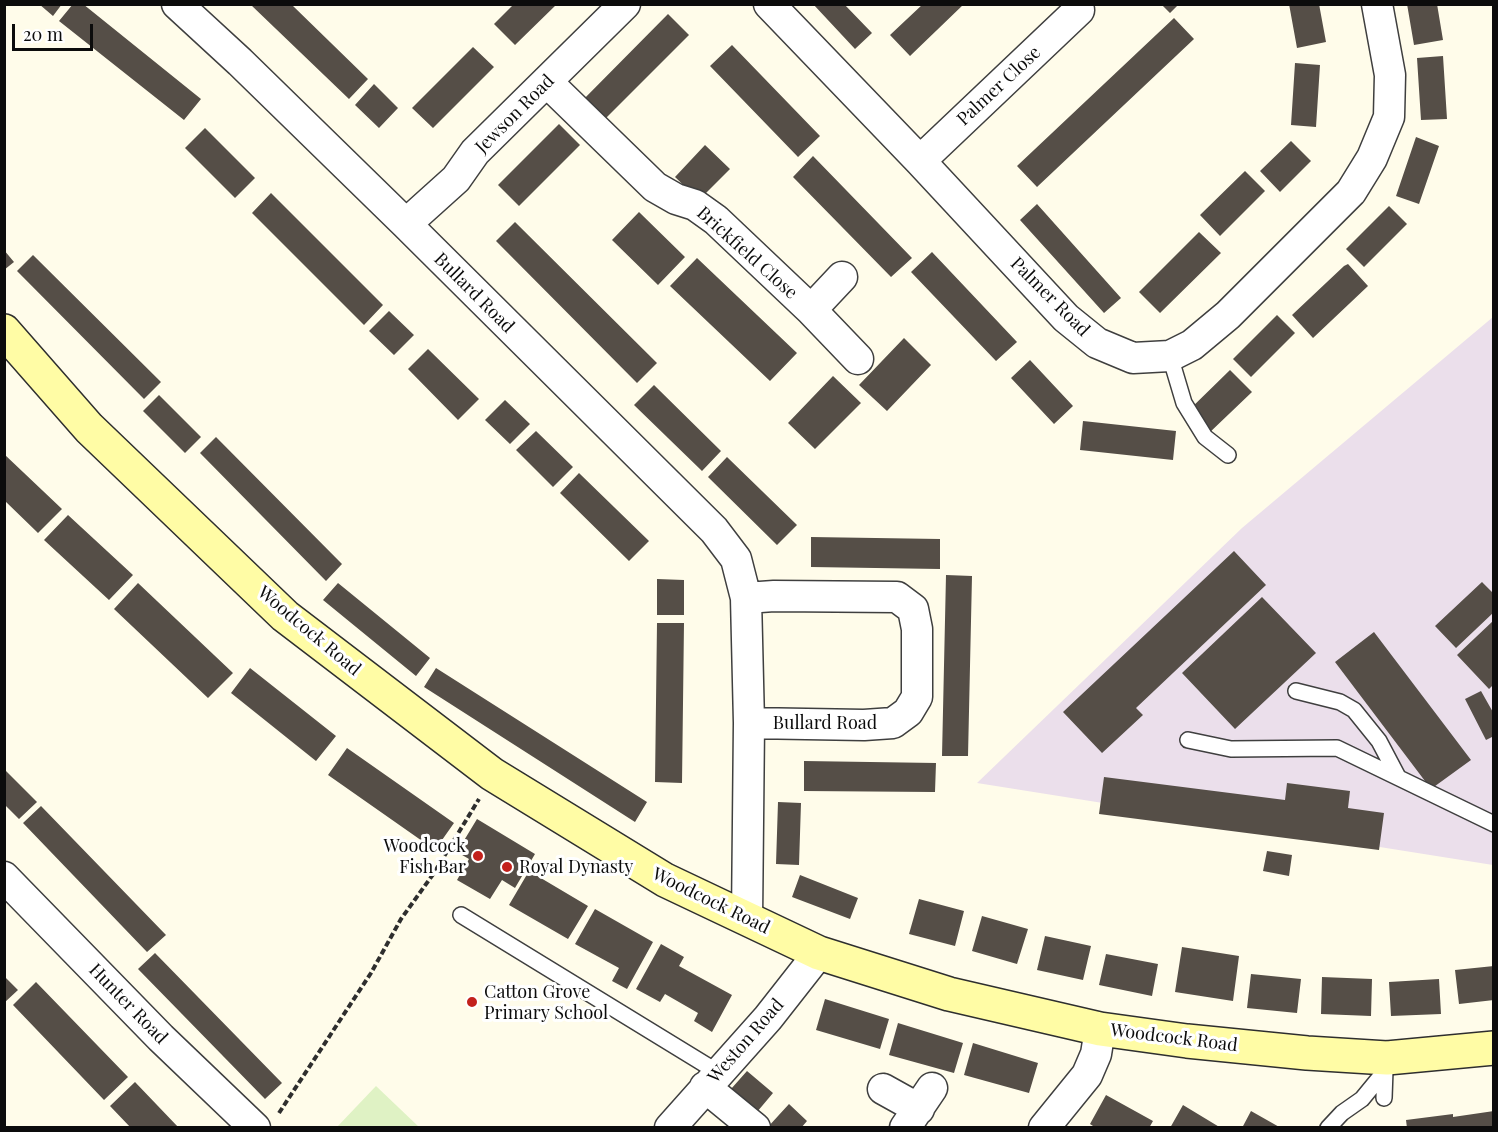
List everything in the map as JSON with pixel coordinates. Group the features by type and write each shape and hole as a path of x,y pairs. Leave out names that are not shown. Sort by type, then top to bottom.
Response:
{"street":[{"name":"Bullard Road","path":"177,4 240,62 406,224 714,531 736,559 746,598 749,723 747,920"},
{"name":"Jewson Road","path":"406,224 456,179 475,152 625,4"},
{"name":"Palmer Road","path":"769,4 920,161 1066,318 1097,343 1132,358 1170,356 1192,345 1228,315 1351,192 1372,158 1389,117 1390,75 1377,4"},
{"name":"Palmer Close","path":"920,161 1079,10"},
{"name":"Brickfield Close","path":"547,82 655,187 676,199 695,205 716,220 811,310 858,359"},
{"name":"Brickfield Close","path":"811,310 842,277"},
{"name":"Woodcock Road","path":"4,331 89,428 285,616 492,774 665,880 747,920 819,953 949,994 1100,1029 1209,1044 1307,1053 1386,1065 1494,1048"},
{"name":"Bullard Road","path":"746,598 774,596 897,597 913,609 917,629 917,697 908,712 893,723 864,725 749,723"},
{"name":"Hunter Road","path":"4,877 169,1045 267,1121"},
{"name":"Weston Road","path":"670,1128 768,1018 819,953"},
{"path":"1044,1128 1087,1075 1096,1054 1100,1029"},
{"path":"712,1080 755,1128"},
{"path":"883,1089 919,1108"}],"lane":[{"path":"1170,356 1184,403 1205,437 1228,455"},
{"path":"1296,691 1340,702 1354,710 1379,741 1398,777"},
{"path":"1188,740 1231,749 1337,748 1494,824"},
{"path":"461,915 712,1080"},
{"path":"1384,1098 1386,1065"},
{"path":"1328,1128 1342,1113 1362,1099 1386,1065"}],"path":[{"path":"267,1121 371,973 401,919 434,873 492,774"}],"shaded area":[{"path":"1493,317 1493,865 977,783 1242,528"}],"green space":[{"path":"376,1086 419,1127 337,1127"}],"building":[{"path":"39,4 62,4 53,16"},
{"path":"73,4 83,4 201,99 184,120 59,21"},
{"path":"514,4 557,4 515,45 494,24"},
{"path":"813,4 844,4 872,33 855,49"},
{"path":"923,4 964,4 910,56 890,35"},
{"path":"1161,4 1179,4 1170,13"},
{"path":"1289,4 1319,4 1326,42 1297,48"},
{"path":"1407,4 1437,4 1443,40 1414,45"},
{"path":"251,5 292,5 368,79 349,99"},
{"path":"668,14 689,35 597,127 576,107"},
{"path":"1174,18 1194,39 1037,187 1017,166"},
{"path":"732,45 820,136 798,157 710,66"},
{"path":"473,47 494,67 433,128 412,108"},
{"path":"1443,56 1447,119 1421,120 1417,58"},
{"path":"1295,63 1320,65 1316,127 1291,125"},
{"path":"374,84 398,108 379,128 355,105"},
{"path":"559,124 580,145 519,206 498,185"},
{"path":"205,128 255,178 235,198 185,148"},
{"path":"1416,137 1439,146 1419,204 1396,196"},
{"path":"1291,141 1311,161 1280,192 1260,171"},
{"path":"705,145 730,169 699,200 675,177"},
{"path":"813,156 912,258 891,277 793,177"},
{"path":"1245,171 1265,191 1220,236 1200,215"},
{"path":"271,193 383,305 364,325 252,213"},
{"path":"1037,204 1121,298 1104,313 1020,220"},
{"path":"1389,206 1407,224 1364,267 1346,249"},
{"path":"639,212 685,257 658,285 612,240"},
{"path":"515,222 657,363 637,383 496,241"},
{"path":"1199,232 1221,253 1160,313 1139,292"},
{"path":"4,250 14,262 4,270"},
{"path":"932,252 1017,342 996,361 911,272"},
{"path":"33,255 161,382 144,399 17,271"},
{"path":"697,258 797,353 770,381 670,286"},
{"path":"1348,264 1368,286 1313,338 1292,315"},
{"path":"389,311 414,335 394,355 369,331"},
{"path":"1277,315 1295,333 1251,377 1233,359"},
{"path":"904,338 931,365 887,411 859,385"},
{"path":"428,349 479,399 458,420 408,369"},
{"path":"1030,360 1073,406 1054,424 1011,378"},
{"path":"1230,370 1252,392 1207,435 1186,413"},
{"path":"833,376 861,403 815,449 788,423"},
{"path":"654,385 721,451 702,471 634,405"},
{"path":"159,395 201,437 185,453 143,411"},
{"path":"505,400 530,424 510,444 485,420"},
{"path":"1083,421 1176,431 1173,460 1080,450"},
{"path":"536,431 573,467 553,487 516,450"},
{"path":"216,437 342,564 326,581 200,453"},
{"path":"4,454 62,509 38,533 4,500"},
{"path":"727,457 797,525 777,545 708,477"},
{"path":"579,473 649,541 629,561 560,493"},
{"path":"68,515 133,575 109,600 44,540"},
{"path":"811,537 940,539 940,569 811,567"},
{"path":"1234,551 1266,585 1136,708 1143,715 1102,753 1063,712"},
{"path":"946,575 972,576 968,756 942,756"},
{"path":"657,579 684,580 684,615 657,615"},
{"path":"1482,582 1494,594 1494,612 1456,648 1435,626"},
{"path":"138,583 233,673 208,698 114,609"},
{"path":"338,583 430,658 416,676 323,600"},
{"path":"1262,597 1316,653 1235,729 1182,673"},
{"path":"1494,620 1494,684 1489,689 1457,655"},
{"path":"657,623 684,623 682,783 655,782"},
{"path":"1374,632 1471,760 1431,789 1335,662"},
{"path":"250,668 336,736 316,761 231,693"},
{"path":"436,668 647,802 635,822 424,687"},
{"path":"1481,691 1494,714 1494,736 1486,740 1465,699"},
{"path":"347,748 454,823 435,850 328,775"},
{"path":"804,761 936,763 935,792 804,791"},
{"path":"4,769 37,802 19,819 4,804"},
{"path":"1104,777 1285,800 1287,783 1350,791 1348,808 1384,813 1379,850 1099,814"},
{"path":"778,802 801,803 799,865 776,864"},
{"path":"41,806 166,935 147,952 23,823"},
{"path":"477,819 535,854 515,888 502,880 490,899 457,880 469,859 457,852"},
{"path":"1267,851 1292,855 1289,876 1263,871"},
{"path":"529,871 588,906 568,939 509,905"},
{"path":"800,875 858,898 850,919 792,897"},
{"path":"919,899 964,911 955,946 909,934"},
{"path":"595,909 653,942 627,989 612,981 619,968 575,944"},
{"path":"982,916 1028,929 1017,964 972,951"},
{"path":"1045,936 1091,946 1083,980 1037,970"},
{"path":"661,944 684,957 679,966 732,995 712,1032 694,1021 698,1013 665,994 660,1002 636,989"},
{"path":"1182,947 1239,956 1233,1001 1175,992"},
{"path":"155,953 282,1083 265,1099 138,969"},
{"path":"1106,954 1158,964 1152,996 1099,985"},
{"path":"1494,966 1494,1000 1459,1004 1455,970"},
{"path":"1251,974 1301,979 1297,1013 1247,1008"},
{"path":"4,976 18,990 4,1003"},
{"path":"1322,977 1372,979 1371,1016 1321,1014"},
{"path":"1439,979 1441,1014 1391,1016 1389,982"},
{"path":"36,982 128,1077 104,1100 13,1005"},
{"path":"825,999 889,1019 880,1049 816,1030"},
{"path":"898,1023 963,1043 954,1073 889,1055"},
{"path":"973,1043 1038,1063 1029,1093 964,1075"},
{"path":"747,1071 773,1093 757,1112 731,1089"},
{"path":"135,1082 179,1128 131,1128 110,1106"},
{"path":"1106,1095 1153,1121 1149,1128 1096,1128 1090,1124"},
{"path":"789,1104 807,1121 801,1128 767,1128"},
{"path":"1183,1105 1221,1128 1170,1128"},
{"path":"1251,1111 1281,1128 1242,1128"},
{"path":"1494,1111 1494,1128 1407,1128 1406,1120"}],"place":[{"name":"Woodcock Fish Bar","path":"478,856"},
{"name":"Royal Dynasty","path":"507,867"},
{"name":"Catton Grove Primary School","path":"472,1002"}]}
